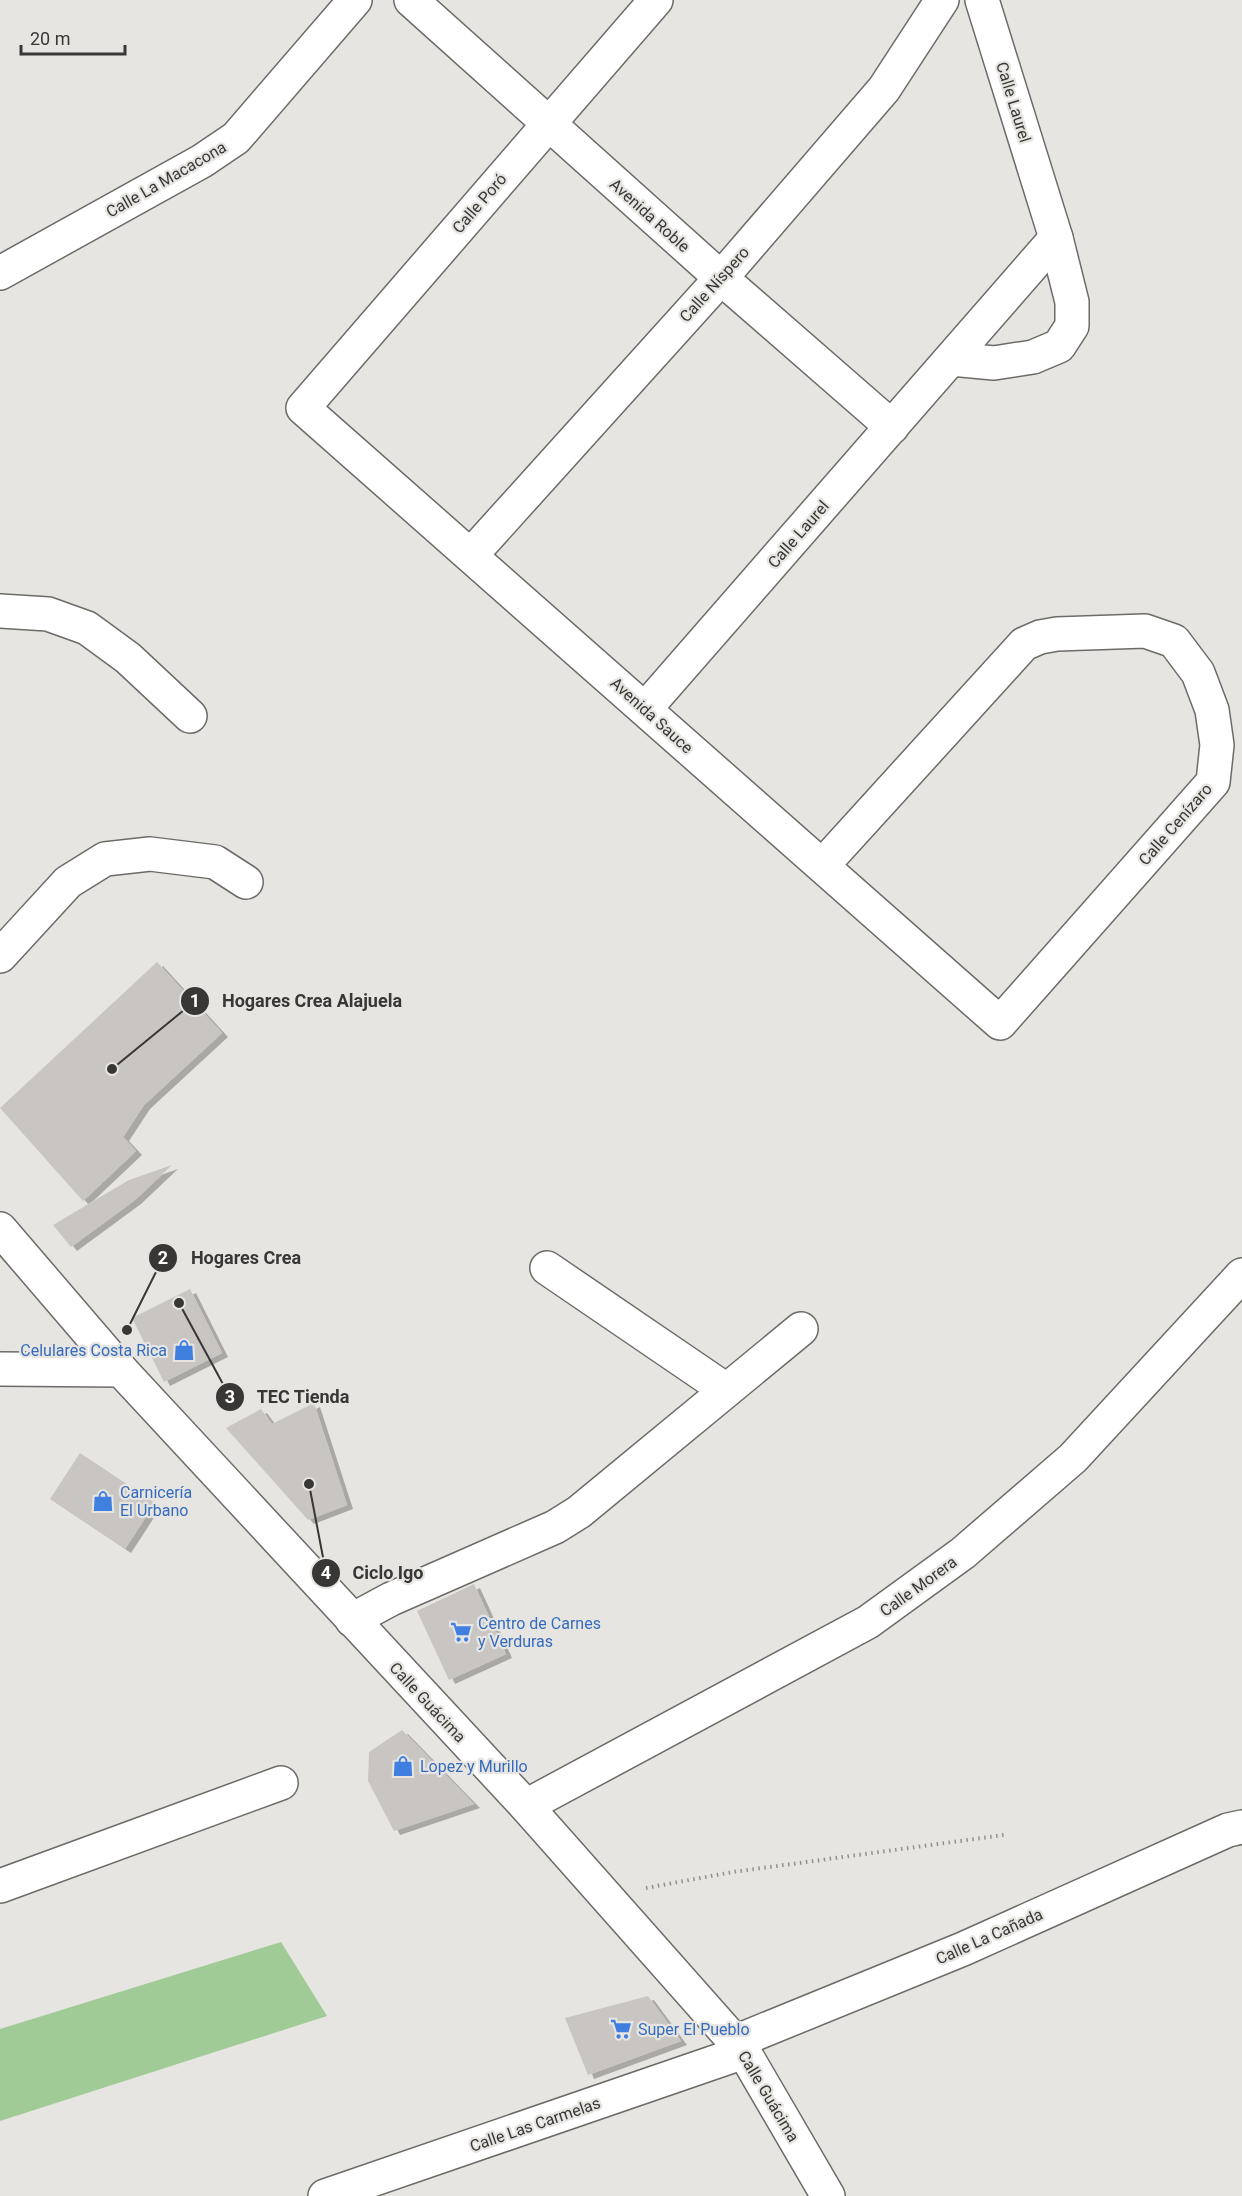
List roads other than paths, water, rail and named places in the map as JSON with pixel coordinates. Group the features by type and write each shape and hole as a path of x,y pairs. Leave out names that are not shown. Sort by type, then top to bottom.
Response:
{"street":[{"name":"Calle La Macacona","path":"0,273 202,161 236,138 355,0"},
{"name":"Avenida Roble","path":"411,0 721,278 892,427"},
{"name":"Calle Poró","path":"303,408 656,0"},
{"name":"Calle Níspero","path":"471,555 721,278 884,89 942,0"},
{"name":"Calle Laurel","path":"951,359 994,363 1033,357 1059,346 1072,326 1072,302 1056,238 982,0"},
{"name":"Calle Laurel","path":"645,710 1056,238"},
{"name":"Avenida Sauce","path":"303,408 1000,1023"},
{"path":"0,611 48,614 87,628 128,658 190,716"},
{"name":"Calle Cenízaro","path":"822,866 1024,644 1040,637 1057,634 1145,631 1174,641 1198,673 1212,710 1217,745 1213,783 1000,1023"},
{"path":"0,956 68,882 105,860 150,854 215,862 246,882"},
{"name":"Calle Guácima","path":"0,1229 121,1370 526,1806 740,2047 828,2196"},
{"path":"547,1268 726,1390"},
{"name":"Calle Morera","path":"526,1806 868,1622 963,1553 1073,1458 1242,1275"},
{"path":"352,1620 391,1599 555,1527 571,1517 801,1329"},
{"path":"0,1369 121,1370"},
{"path":"0,1886 281,1783"},
{"name":"Calle La Cañada","path":"740,2047 1228,1830 1242,1827"},
{"name":"Calle Las Carmelas","path":"325,2196 740,2047"}],"place":[{"name":"Hogares Crea Alajuela","path":"112,1069"},
{"name":"TEC Tienda","path":"179,1303"},
{"name":"Hogares Crea","path":"127,1330"},
{"name":"Celulares Costa Rica","path":"184,1350"},
{"name":"Ciclo Igo","path":"309,1484"},
{"name":"Carnicería El Urbano","path":"103,1501"},
{"name":"Centro de Carnes y Verduras","path":"461,1632"},
{"name":"Lopez y Murillo","path":"403,1766"},
{"name":"Super El Pueblo","path":"621,2029"}]}
